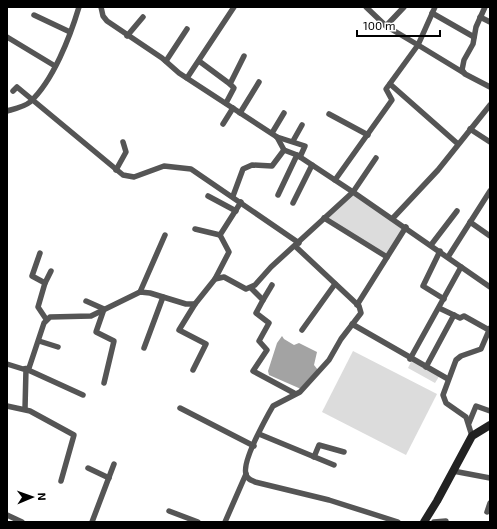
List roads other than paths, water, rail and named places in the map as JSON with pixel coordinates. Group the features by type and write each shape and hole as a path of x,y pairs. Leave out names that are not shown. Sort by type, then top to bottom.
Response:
{"main road":[{"path":"430,521 472,436 490,425"}],"street":[{"path":"7,111 26,104 48,80 70,32 79,7"},
{"path":"101,7 104,19 166,61 187,78 277,136 305,146 298,156 278,195"},
{"path":"187,78 234,7"},
{"path":"366,7 386,26 465,74 490,87"},
{"path":"386,26 404,7"},
{"path":"335,180 392,100 386,89 418,45 435,7"},
{"path":"465,74 462,70 462,65 471,48 476,27 485,7"},
{"path":"432,13 474,37"},
{"path":"34,15 70,32"},
{"path":"127,36 143,17"},
{"path":"480,17 490,22"},
{"path":"166,61 187,29"},
{"path":"7,37 55,66"},
{"path":"230,84 244,56"},
{"path":"199,60 234,88 226,103"},
{"path":"240,113 259,82"},
{"path":"390,84 458,144"},
{"path":"13,91 17,87 33,98 116,170 123,174 134,177 164,166 191,169 233,196 297,244 357,305 361,313 341,339 330,360 300,392 273,406 247,462 246,474 225,522"},
{"path":"393,218 438,170 490,105"},
{"path":"223,124 233,108"},
{"path":"272,133 284,113"},
{"path":"329,114 368,135"},
{"path":"293,141 302,125"},
{"path":"470,129 490,142"},
{"path":"277,136 284,150 298,156 393,218 490,288"},
{"path":"116,170 126,152 123,142"},
{"path":"233,196 243,170 252,165 272,166 284,150"},
{"path":"215,279 224,277 246,289 256,285 271,267 354,192 376,158"},
{"path":"293,203 312,165"},
{"path":"448,257 490,191"},
{"path":"208,196 236,211"},
{"path":"220,235 241,202"},
{"path":"431,245 456,211"},
{"path":"324,218 387,257"},
{"path":"470,222 490,236"},
{"path":"357,305 406,227"},
{"path":"193,370 206,344 179,330 195,304 215,279 229,252 220,235 195,229"},
{"path":"140,292 165,235"},
{"path":"440,251 423,286 444,299"},
{"path":"40,253 32,276 45,283"},
{"path":"410,359 461,267"},
{"path":"46,319 38,307 45,283 51,271"},
{"path":"302,330 335,284"},
{"path":"272,285 256,313 269,323 259,340 267,350 253,371 294,394"},
{"path":"251,288 263,300"},
{"path":"46,319 53,317 86,317 140,292 186,304 195,304"},
{"path":"144,348 163,297"},
{"path":"86,301 104,309"},
{"path":"438,308 460,318 464,316 490,329 481,349 461,356 456,360 444,390 443,398 446,403 462,413 469,423 472,436"},
{"path":"104,309 96,332 114,341 104,383"},
{"path":"426,367 454,315"},
{"path":"25,409 26,369 31,365 46,319"},
{"path":"352,324 410,359 448,379"},
{"path":"38,341 58,347"},
{"path":"7,364 26,369 83,395"},
{"path":"7,406 25,409 74,435 61,480"},
{"path":"469,423 476,406 490,411"},
{"path":"180,408 254,446"},
{"path":"259,434 334,465"},
{"path":"314,456 319,445 344,452"},
{"path":"92,522 114,464"},
{"path":"88,468 109,478"},
{"path":"454,471 490,478"},
{"path":"246,474 248,479 255,482 329,500 398,522"},
{"path":"487,512 490,503"},
{"path":"169,511 198,522"},
{"path":"7,515 22,522"},
{"path":"430,521 446,521"}]}
